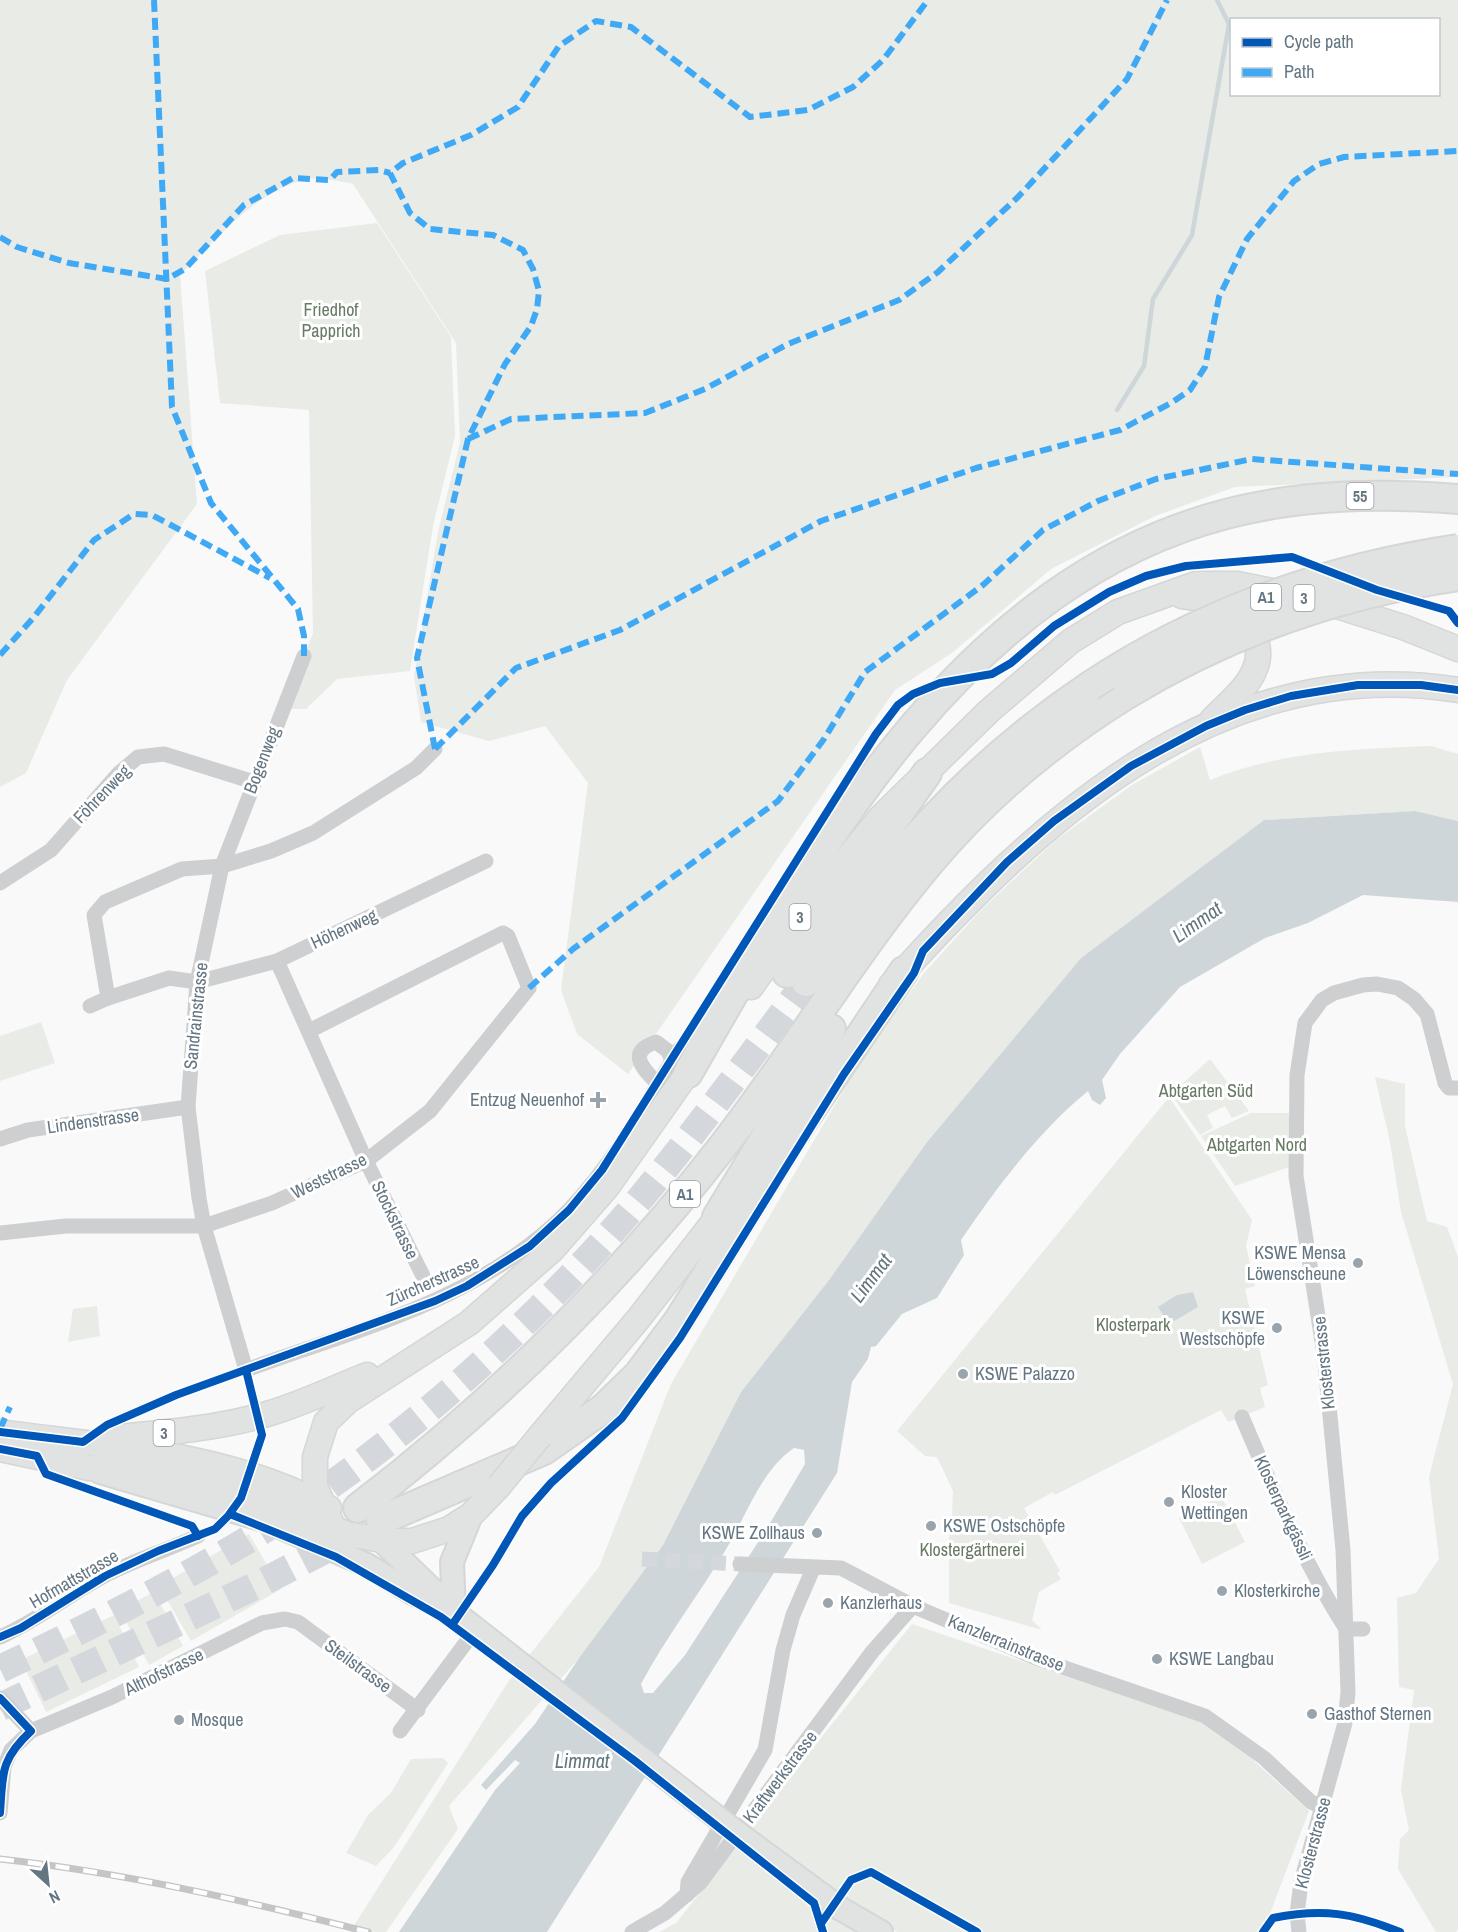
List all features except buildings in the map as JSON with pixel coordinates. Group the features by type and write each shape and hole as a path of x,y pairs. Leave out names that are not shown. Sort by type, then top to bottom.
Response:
{"highway":[{"name":"55","path":"679,1061 762,945 829,841 880,768 935,702 1019,620 1100,565 1185,526 1263,505 1357,496 1458,499"},
{"name":"A1","path":"927,773 796,977 938,811 1012,743 1090,686 1164,643 1274,594 1352,570 1458,549"},
{"name":"A1","path":"374,1523 631,1258 724,1145 906,891 958,830 1044,751 1127,694 1212,648 1283,619 1358,596 1458,576"},
{"path":"717,1217 848,1001 919,900 958,830"},
{"path":"374,1523 544,1450 582,1425 630,1383 679,1320 793,1136 904,971"}],"main road":[{"name":"3","path":"454,1612 414,1594 367,1565 350,1551 334,1529 321,1504 314,1473 319,1440 326,1422 348,1401 447,1338 489,1307 569,1233 617,1174 679,1061 880,818 989,711 1071,641 1119,612 1165,593 1196,584 1257,586 1379,619 1458,649"},
{"path":"1165,593 1212,600 1229,606 1242,615 1255,634 1258,653 1254,672 1245,687 1206,726"},
{"name":"3","path":"89,1468 133,1470 195,1480 252,1496 359,1537 374,1523 424,1538 449,1529 471,1515 499,1486 644,1311 745,1184 860,1020 982,886 1054,821 1131,766 1206,726 1245,710 1322,690 1395,684 1458,690"},
{"name":"3","path":"0,1432 83,1442 179,1432 256,1417 419,1354"},
{"path":"83,1442 230,1470 278,1485 321,1504 374,1523 454,1612 732,1828 841,1909 880,1932"},
{"name":"3","path":"0,1449 89,1468 131,1483 264,1520 367,1565"},
{"path":"454,1612 452,1562 471,1515"}],"street":[{"name":"Bogenweg","path":"222,866 304,656"},
{"path":"108,998 94,915 105,902 182,869 222,866 271,851 313,833 417,768 435,749"},
{"name":"Föhrenweg","path":"0,883 51,849 119,773 138,757 164,754 254,782"},
{"name":"Höhenweg","path":"197,982 276,961 486,861"},
{"name":"Sandrainstrasse","path":"222,866 197,982 188,1107 204,1226 246,1370"},
{"name":"Weststrasse","path":"0,1233 66,1226 204,1226 272,1203 366,1161 430,1111 529,988 508,936 503,933 309,1031"},
{"name":"Stockstrasse","path":"276,961 366,1161 423,1276"},
{"path":"90,1006 169,978 197,982"},
{"name":"Klosterstrasse","path":"1299,1932 1297,1914 1301,1882 1348,1708 1343,1550 1322,1334 1296,1176 1298,1075 1305,1023 1314,1008 1334,993 1363,985 1398,988 1414,999 1427,1014 1445,1083 1449,1088 1458,1088"},
{"path":"658,1083 641,1066 639,1059 647,1045 656,1042 679,1061"},
{"name":"Zürcherstrasse","path":"246,1370 435,1301 482,1278 514,1258 550,1228 587,1190 617,1149 658,1083 679,1061"},
{"name":"Lindenstrasse","path":"0,1139 28,1131 188,1107"},
{"name":"Klosterparkgässli","path":"1242,1417 1284,1513 1325,1596 1346,1629"},
{"name":"Hofmattstrasse","path":"0,1637 21,1628 105,1576 158,1551 198,1536"},
{"name":"Kanzlerrainstrasse","path":"740,1564 813,1569 841,1568 913,1605 1036,1658 1205,1716 1264,1758 1311,1802 1323,1807"},
{"path":"687,1896 688,1882 765,1750 783,1650 793,1616 813,1569"},
{"name":"Kraftwerkstrasse","path":"632,1932 665,1913 700,1883 872,1652 913,1605"},
{"name":"Althofstrasse","path":"31,1731 112,1697 262,1623 285,1619 298,1623"},
{"name":"Steilstrasse","path":"298,1623 418,1710"},
{"path":"400,1731 418,1710 479,1625"},
{"path":"1346,1629 1363,1629"},
{"path":"0,1698 31,1731 11,1750 4,1767 0,1813"}],"green space":[{"path":"0,0 1458,0 1458,477 1235,487 1155,516 1051,569 952,653 895,690 628,1074 577,1034 561,990 588,783 545,726 489,741 421,722 414,676 438,532 460,442 456,343 353,184 315,179 303,180 284,187 251,207 221,233 180,275 197,504 67,680 26,773 0,787"},
{"name":"Friedhof Papprich","path":"377,223 451,337 455,436 433,526 410,671 337,679 306,709 285,709 313,633 309,410 220,403 205,271 280,235"},
{"path":"1431,746 1458,754 1458,821 1415,811 1264,820 1081,958 927,1142 829,1280 741,1392 663,1545 579,1658 449,1806 458,1829 386,1932 350,1932 508,1682 599,1567 671,1384 866,1052 925,972 981,910 1056,840 1132,785 1200,747 1210,780 1237,770 1291,757 1346,750"},
{"path":"41,1022 55,1063 0,1081 0,1036"},
{"name":"Abtgarten Süd","path":"1210,1059 1249,1111 1232,1118 1225,1106 1207,1115 1213,1128 1200,1135 1171,1094"},
{"path":"1375,1077 1405,1084 1405,1126 1427,1221 1447,1227 1458,1257 1458,1929 1456,1932 1436,1932 1398,1869 1400,1839 1409,1830 1401,1790 1414,1690 1399,1687 1397,1598 1416,1593 1439,1559 1429,1477 1453,1384 1401,1212 1390,1142"},
{"name":"Klosterpark","path":"1169,1097 1252,1220 1246,1246 1255,1286 1245,1289 1268,1385 1260,1388 1265,1407 1228,1422 1221,1410 1055,1495 1053,1492 1024,1508 1060,1571 1057,1573 1061,1579 1039,1592 1032,1620 1042,1630 949,1603 949,1522 952,1519 953,1491 937,1457 925,1456 897,1431"},
{"name":"Abtgarten Nord","path":"1251,1113 1289,1113 1289,1167 1235,1186 1201,1136"},
{"path":"97,1306 100,1336 68,1342 73,1309"},
{"path":"1221,1496 1245,1542 1202,1564 1179,1518"},
{"path":"249,1534 281,1589 191,1641 159,1586"},
{"path":"154,1592 183,1646 149,1665 120,1610"},
{"path":"114,1615 139,1667 46,1712 21,1660"},
{"path":"912,1624 1218,1728 1309,1811 1263,1932 897,1932 829,1897 748,1829"},
{"path":"443,1758 448,1763 394,1847 376,1866 346,1853 368,1815 391,1793 411,1759"},
{"path":"738,1845 820,1909 859,1932 659,1932 676,1923"}],"water":[{"name":"Limmat","path":"1415,811 1458,821 1458,902 1363,895 1308,923 1265,938 1180,987 1120,1054 1102,1080 1106,1098 1100,1105 1092,1100 1088,1091 1035,1142 1004,1180 961,1240 964,1255 937,1298 902,1314 876,1346 871,1347 868,1359 852,1382 837,1473 547,1932 399,1932 495,1790 520,1763 515,1760 486,1790 481,1785 535,1724 579,1658 663,1545 741,1392 829,1280 927,1142 1081,958 1264,820","holes":["794,1448 804,1450 805,1464 766,1530 685,1655 653,1693 644,1693 641,1684 671,1633 733,1538 763,1481 782,1457"]},
{"path":"1193,1292 1198,1307 1169,1324 1158,1307 1177,1295"}],"waterway":[{"path":"1117,410 1144,366 1153,299 1192,235 1229,24 1217,0"}],"tunnel":[{"path":"0,1669 124,1609 244,1542 337,1481 426,1412 511,1336 618,1225 701,1122 806,982"},
{"path":"0,1707 259,1584 350,1537"},
{"path":"642,1559 740,1564"}],"railway":[{"path":"0,1859 93,1872 186,1889 368,1932"}],"marked path":[{"path":"154,0 172,407 211,503 298,609 304,636 304,656"},
{"path":"435,749 417,658 468,439 505,364 531,326 537,309 539,291 533,269 523,250 493,235 430,229 410,213 390,173 403,163 471,135 518,107 559,46 596,21 631,27 750,117 808,110 853,87 883,60 928,0"},
{"path":"468,439 511,419 645,413 705,389 788,344 899,300 938,272 1018,197 1127,79 1167,0"},
{"path":"435,749 516,668 620,630 821,521 976,468 1120,430 1171,403 1190,390 1205,367 1219,297 1247,239 1294,181 1319,164 1344,157 1458,151"},
{"path":"0,237 17,247 69,263 167,279 185,269 244,205 293,178 330,180 337,172 379,170 390,173"},
{"path":"529,988 573,949 778,801 824,739 865,672 983,585 1043,530 1098,501 1156,479 1252,459 1458,474"},
{"path":"0,655 34,617 94,540 134,514 152,515 270,578"},
{"path":"0,1429 10,1407"}],"cycle path":[{"path":"0,1432 83,1442 107,1425 176,1395 435,1301 467,1286 530,1246 569,1210 602,1170 876,734 898,705 913,694 940,683 992,674 1011,663 1054,626 1109,592 1146,576 1186,566 1292,557 1377,590 1449,611 1458,623"},
{"path":"452,1625 493,1565 522,1516 551,1483 622,1418 680,1338 844,1074 914,973 923,951 1007,862 1054,821 1131,766 1206,726 1245,710 1291,696 1358,685 1421,685 1458,690"},
{"path":"0,1637 21,1628 105,1576 158,1551 215,1529 228,1516 241,1498 262,1435 246,1370"},
{"path":"0,1449 37,1456 46,1474 192,1526 198,1536"},
{"path":"230,1514 336,1557 441,1617 635,1761 814,1903 823,1932"},
{"path":"0,1698 31,1731 8,1759 3,1777 0,1813"},
{"path":"822,1922 851,1880 871,1872 977,1932"},
{"path":"1263,1932 1273,1918 1307,1913 1338,1914 1367,1920 1400,1932"}],"place":[{"name":"Entzug Neuenhof","path":"598,1100"},
{"name":"KSWE Mensa Löwenscheune","path":"1358,1263"},
{"name":"KSWE Westschöpfe","path":"1277,1328"},
{"name":"KSWE Palazzo","path":"963,1374"},
{"name":"Kloster Wettingen","path":"1169,1502"},
{"name":"KSWE Ostschöpfe","path":"931,1526"},
{"name":"KSWE Zollhaus","path":"817,1533"},
{"name":"Klosterkirche","path":"1222,1591"},
{"name":"Kanzlerhaus","path":"828,1603"},
{"name":"KSWE Langbau","path":"1157,1659"},
{"name":"Gasthof Sternen","path":"1312,1714"},
{"name":"Mosque","path":"179,1720"}],"park label":[{"name":"Klostergärtnerei","path":"972,1550"}]}
